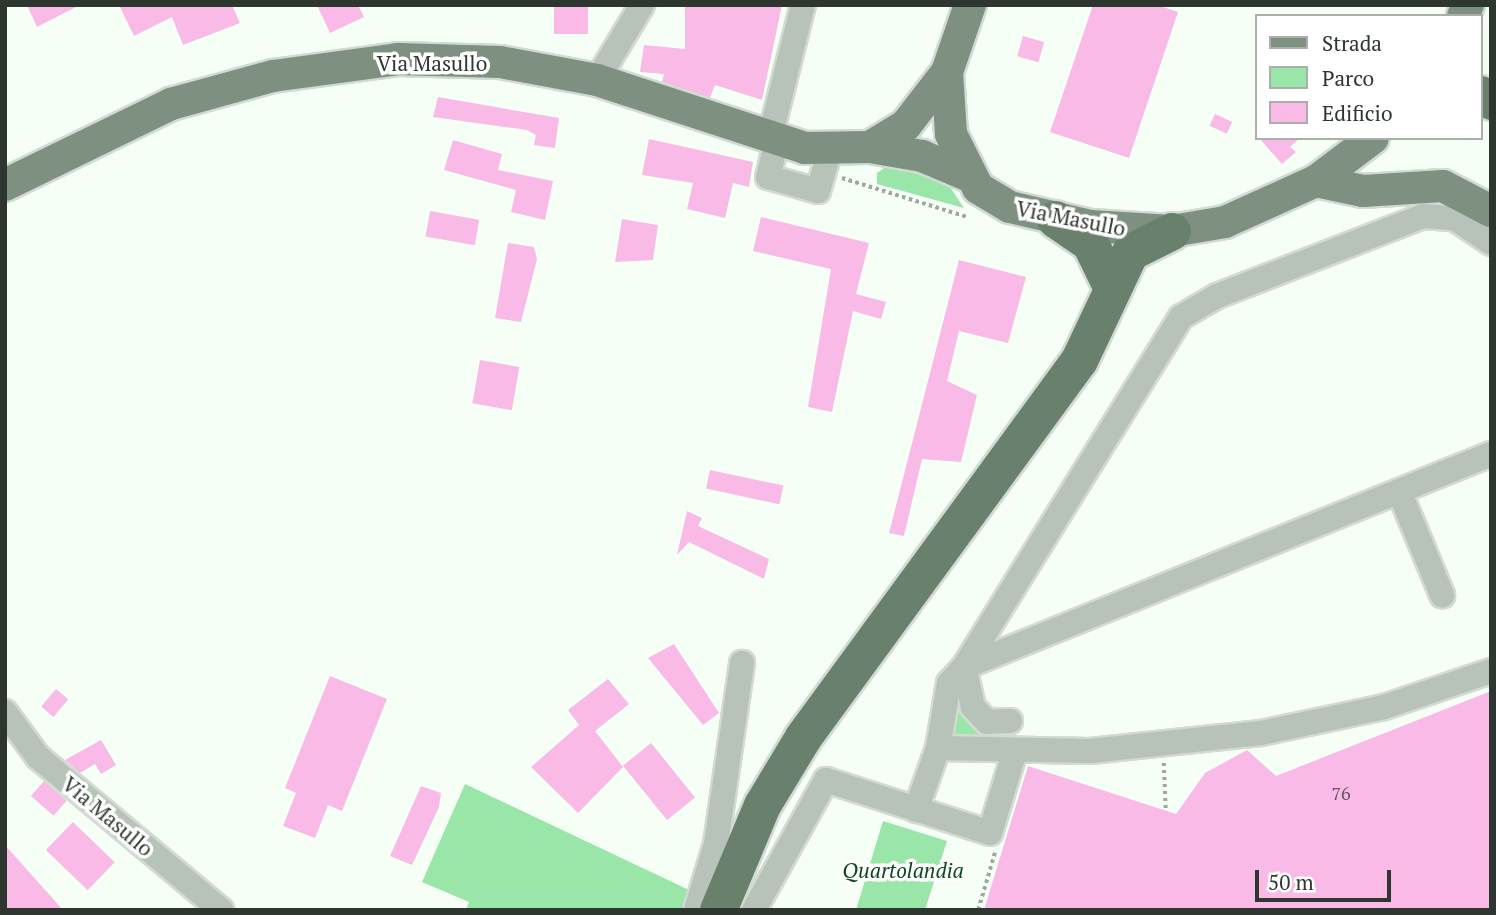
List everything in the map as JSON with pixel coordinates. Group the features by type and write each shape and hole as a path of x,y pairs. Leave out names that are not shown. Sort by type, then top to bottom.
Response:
{"highway":[{"path":"1055,219 1090,243 1111,284"},
{"path":"718,910 782,771 919,575 1079,360 1111,284 1130,252 1172,231"}],"main road":[{"name":"Via Masullo","path":"5,185 171,104 273,76 398,58 500,62 597,80 773,138 827,161 870,147 906,125 947,72 970,5"},
{"name":"Via Masullo","path":"947,72 949,123 967,175"},
{"name":"Via Masullo","path":"870,147 922,156 967,175 992,200 1055,219 1172,231 1252,213 1316,181 1370,140"},
{"path":"1316,181 1363,191 1443,186 1491,211"}],"street":[{"path":"597,80 642,5"},
{"path":"803,5 773,138 768,177 818,191 827,161"},
{"path":"916,810 938,748 949,683 964,667 1181,317 1369,235 1439,215 1491,243"},
{"path":"964,667 1491,454"},
{"path":"1399,491 1442,595"},
{"path":"696,910 716,844 741,663"},
{"path":"964,667 973,707 987,722 1010,720"},
{"path":"938,748 1015,751 1132,748 1261,733 1371,710 1491,671"},
{"name":"Via Masullo","path":"5,712 38,757 221,910"},
{"path":"754,910 826,780 990,833 1015,751"}],"path":[{"path":"827,161 967,217"},
{"path":"1150,759 1174,757"},
{"path":"1163,758 1166,810"},
{"path":"978,910 1000,838"}],"green space":[{"path":"894,161 948,184 964,208 877,184 877,173"},
{"path":"957,685 989,733 1014,731 1019,743 954,738"},
{"path":"465,784 689,890 684,910 466,910 469,902 422,882"},
{"name":"Quartolandia","path":"883,821 947,841 925,910 856,910"}],"building":[{"path":"27,5 80,5 37,27"},
{"path":"119,5 232,5 240,23 183,45 172,17 134,36"},
{"path":"317,5 358,5 364,17 330,33"},
{"path":"554,5 588,5 588,34 554,34"},
{"path":"685,5 782,5 762,100 715,85 710,98 662,82 664,74 640,72 644,45 685,49"},
{"path":"1093,5 1157,5 1178,12 1129,158 1050,132"},
{"path":"1023,36 1044,42 1038,62 1017,56"},
{"path":"438,97 559,118 555,148 534,145 536,135 527,130 433,117"},
{"path":"1215,114 1232,122 1227,134 1210,126"},
{"path":"649,139 753,162 749,187 733,183 725,218 687,209 693,183 642,175"},
{"path":"453,140 502,154 498,170 553,181 545,220 511,212 516,190 444,170"},
{"path":"1261,140 1298,140 1290,147 1296,152 1282,164"},
{"path":"430,211 479,220 475,245 425,237"},
{"path":"761,217 869,243 856,294 886,302 881,319 853,311 832,412 808,407 831,269 753,251"},
{"path":"622,219 658,225 653,260 615,262"},
{"path":"508,243 534,247 537,259 521,322 495,318"},
{"path":"959,260 1026,277 1008,343 959,331 947,381 977,395 961,462 922,459 904,536 889,533"},
{"path":"480,360 519,367 512,410 472,403"},
{"path":"710,470 783,486 779,504 706,489"},
{"path":"687,511 702,518 698,526 769,559 764,579 689,542 677,555"},
{"path":"674,644 719,713 703,725 648,658"},
{"path":"330,676 387,699 342,811 328,805 315,838 283,826 296,793 285,788"},
{"path":"608,679 629,704 595,731 623,767 578,813 531,767 579,725 568,710"},
{"path":"56,689 68,699 53,717 41,707"},
{"path":"1491,691 1491,910 984,910 1028,766 1176,814 1205,773 1247,750 1276,776"},
{"path":"101,740 116,765 101,774 95,764 80,773 65,760"},
{"path":"651,743 695,797 667,820 623,766"},
{"path":"44,781 67,801 54,816 31,796"},
{"path":"421,786 441,793 439,807 412,865 390,856"},
{"path":"73,822 115,862 88,890 46,850"},
{"path":"5,845 63,910 5,910"}]}
